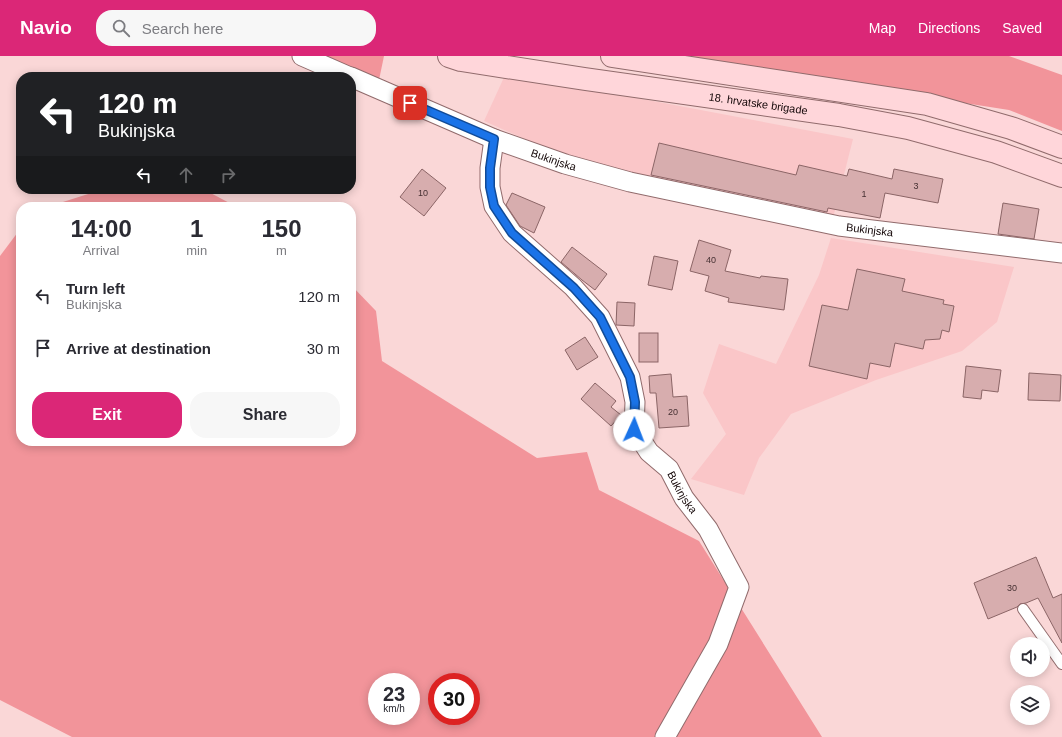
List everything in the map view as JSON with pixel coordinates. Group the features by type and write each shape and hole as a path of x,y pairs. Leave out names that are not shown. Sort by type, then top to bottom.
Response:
{"main road":[{"name":"18. hrvatske brigade","path":"449,56 461,60 839,115 908,128 996,152 1062,176"},
{"path":"612,56 927,104 1010,128 1062,147"}],"street":[{"name":"Bukinjska","path":"302,56 339,72"},
{"name":"Bukinjska","path":"356,79 494,139 564,164 630,182 799,219 839,226 1062,253"},
{"name":"Bukinjska","path":"494,139 490,168 490,187 494,206 512,233 574,288 600,317 630,377 635,402 634,430 649,452 669,468 684,498 708,529 739,587 718,644 665,737"}],"lane":[{"path":"1023,609 1062,664"}],"shaded area":[{"path":"322,56 384,56 379,80"},
{"path":"665,56 1009,56 1062,75 1062,131 1009,110"},
{"path":"506,73 853,139 832,222 645,182 559,154 484,121"},
{"path":"88,194 212,194 228,202 63,202"},
{"path":"16,235 16,446 356,446 356,290 376,311 382,361 537,458 587,452 599,490 699,541 822,737 72,737 0,700 0,256"},
{"path":"831,238 1014,267 997,322 962,351 876,380 791,414 759,458 744,495 691,479 726,434 703,393 719,344 776,364 819,275"}],"building":[{"path":"659,143 796,175 799,165 847,176 849,169 892,179 894,169 943,179 938,203 885,193 880,218 828,208 827,212 651,175"},
{"path":"422,169 446,188 424,216 400,197"},
{"path":"512,193 545,207 534,233 520,226 506,205"},
{"path":"1003,203 1039,209 1034,239 998,234"},
{"path":"699,240 731,250 725,271 760,278 761,276 788,279 784,310 728,302 729,298 705,291 709,276 690,271"},
{"path":"572,247 607,274 595,290 561,262"},
{"path":"654,256 678,261 672,290 648,285"},
{"path":"857,269 905,279 902,291 944,300 943,304 954,306 949,332 942,330 940,339 925,340 923,349 895,343 890,367 870,363 867,379 809,366 822,305 848,310"},
{"path":"617,302 635,303 634,326 616,325"},
{"path":"639,333 658,333 658,362 639,362"},
{"path":"585,337 598,357 577,370 565,350"},
{"path":"966,366 1001,370 998,392 982,390 981,399 963,397"},
{"path":"1029,373 1061,375 1060,401 1028,400"},
{"path":"671,374 673,397 687,396 689,426 659,428 656,393 650,393 649,376"},
{"path":"595,383 616,401 611,407 621,415 611,426 581,399"},
{"path":"1036,557 1053,598 1062,594 1062,643 1038,598 1020,604 1017,607 988,619 974,583"}],"route":[{"path":"410,103 494,139 490,168 490,187 494,206 512,233 574,288 600,317 630,377 635,402 634,430"}]}
